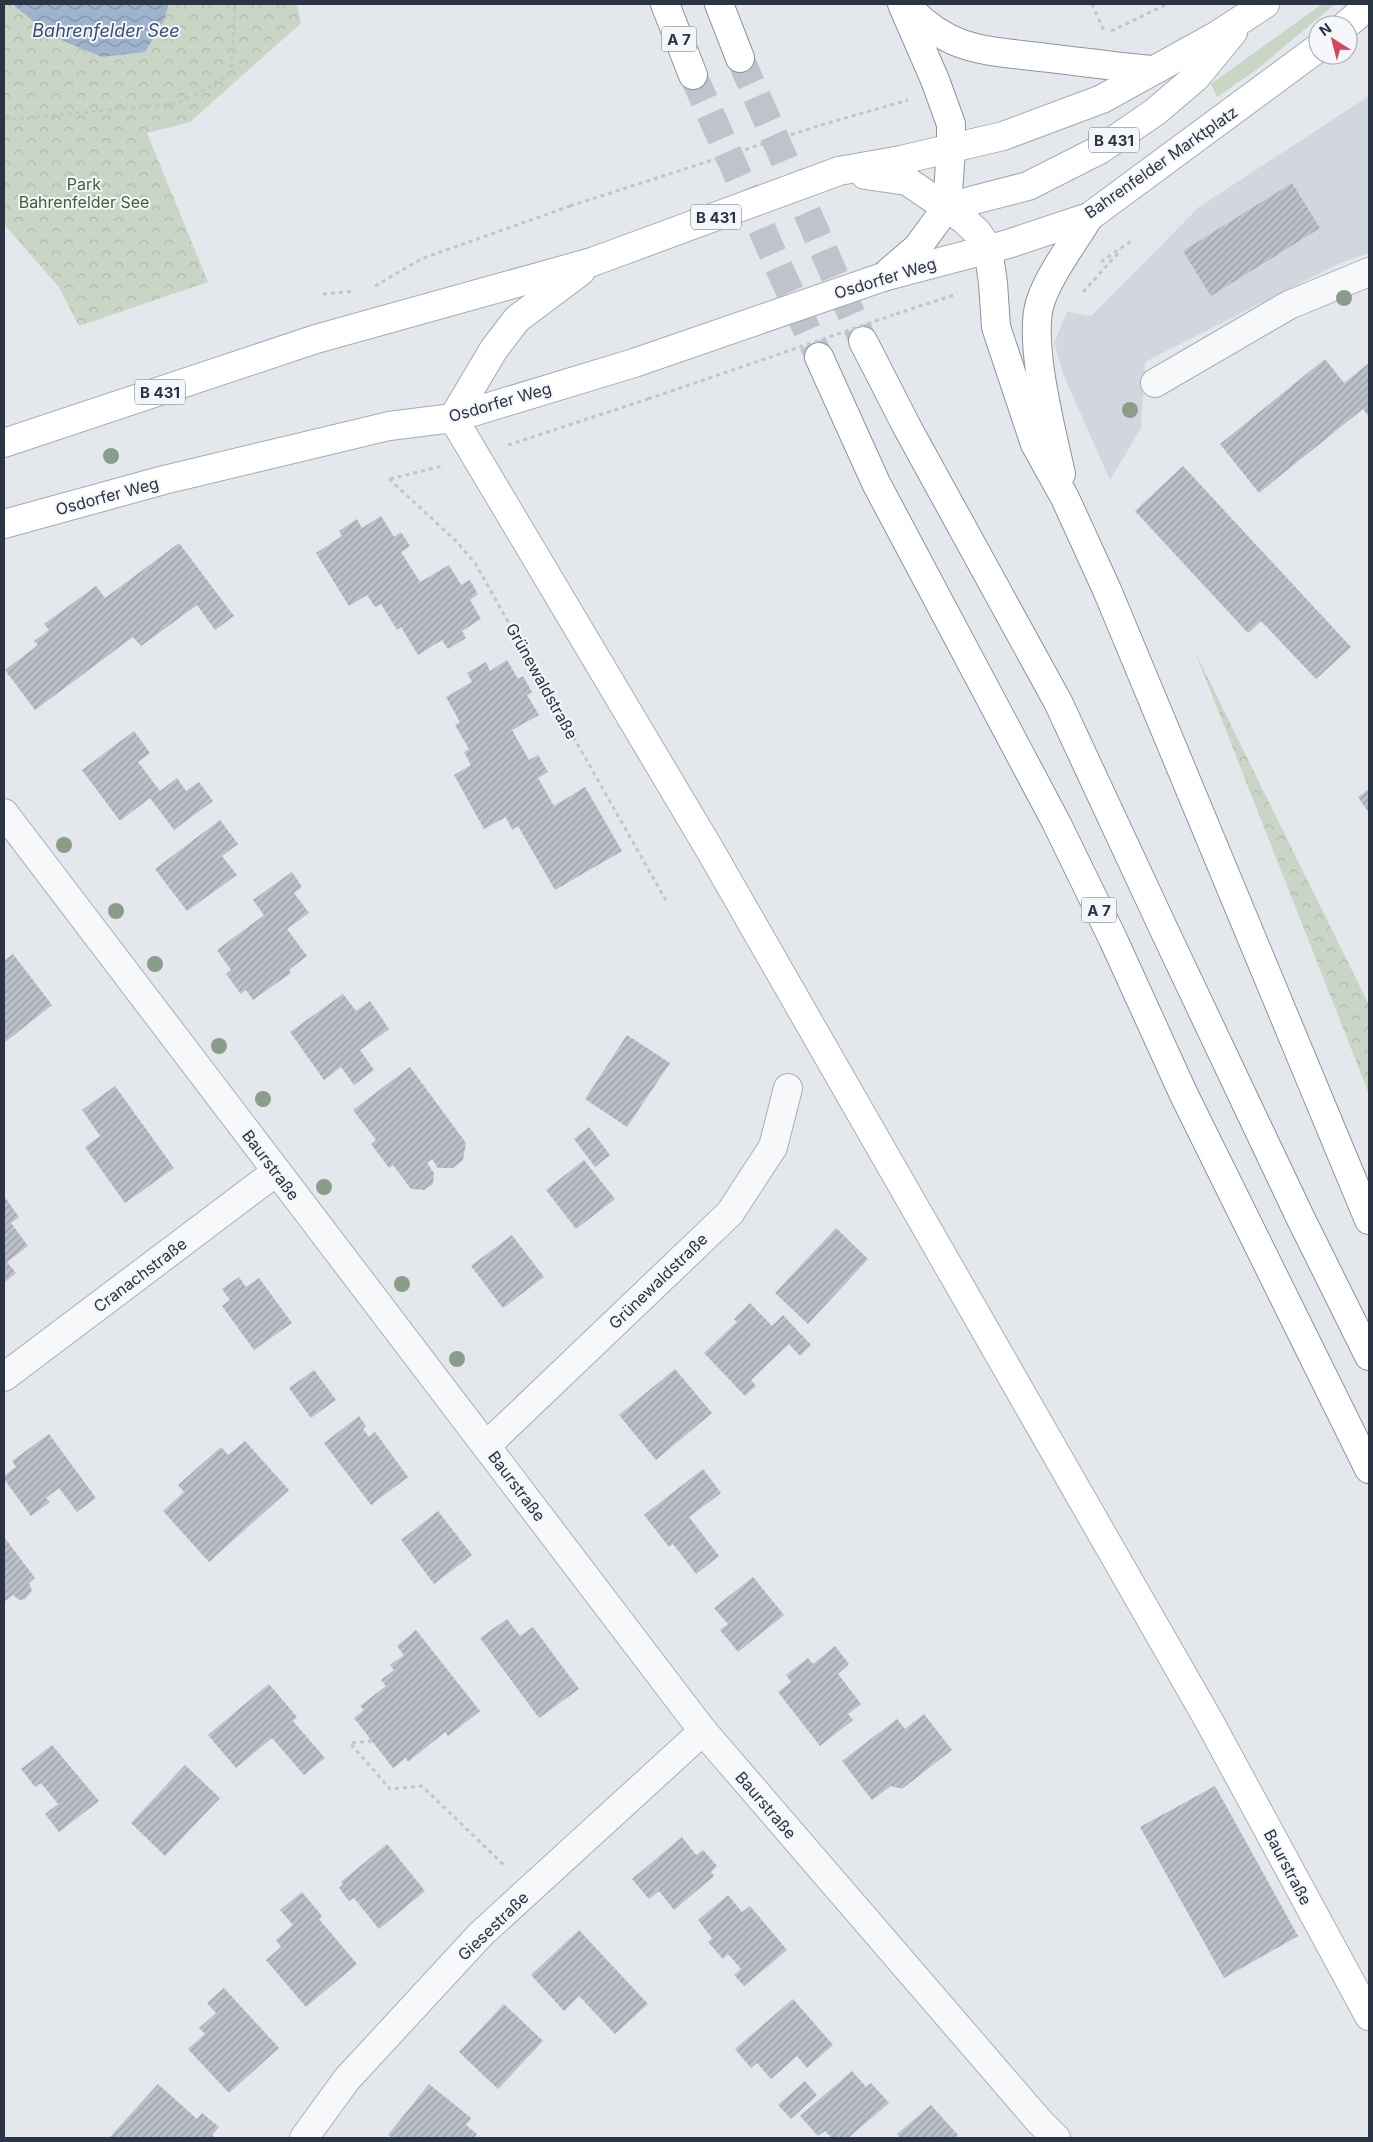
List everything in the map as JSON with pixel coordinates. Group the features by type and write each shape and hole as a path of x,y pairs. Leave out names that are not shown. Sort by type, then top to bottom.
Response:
{"main road":[{"name":"A 7","path":"665,4 693,75"},
{"path":"719,4 740,58"},
{"path":"903,4 926,26 952,41 978,50 1099,66 1152,70"},
{"path":"883,277 917,248 947,207 951,124 903,4"},
{"path":"1358,15 1369,5"},
{"name":"B 431","path":"4,443 316,339 592,262 839,171 901,160 1004,136 1102,99 1216,36 1255,10"},
{"name":"B 431","path":"947,207 1028,186 1101,149 1155,112 1196,77 1255,10"},
{"name":"Bahrenfelder Marktplatz","path":"988,248 1008,244 1089,216 1308,55"},
{"name":"B 431","path":"839,171 907,181 947,207 976,232 988,248"},
{"path":"1066,498 1050,424 1036,333 1039,304 1048,284 1089,216"},
{"path":"988,248 996,327 1035,444 1066,498 1107,590 1369,1220"},
{"name":"Osdorfer Weg","path":"4,524 164,480 389,426 453,418 634,362 883,277 988,248"},
{"path":"453,418 494,349 517,318 592,262"},
{"path":"864,341 907,427 1058,702 1296,1209 1369,1356"},
{"name":"A 7","path":"819,357 876,483 1056,822 1113,939 1184,1095 1369,1469"},
{"name":"Baurstraße","path":"453,418 710,850 1208,1718 1369,2016"}],"street":[{"path":"1155,383 1289,305 1369,272"},
{"name":"Baurstraße","path":"4,813 703,1731 1039,2121 1056,2138"},
{"name":"Grünewaldstraße","path":"486,1446 730,1213 773,1147 788,1088"},
{"name":"Cranachstraße","path":"4,1377 276,1172"},
{"name":"Giesestraße","path":"304,2138 347,2079 481,1934 703,1731"}],"path":[{"path":"4,120 178,103 204,90 231,72 235,4"},
{"path":"1092,4 1105,34 1167,4"},
{"path":"368,290 421,259 570,206 820,124"},
{"path":"1076,291 1083,293 1106,264 1131,241"},
{"path":"506,446 993,283"},
{"path":"322,294 359,291"},
{"name":"Grünewaldstraße","path":"450,464 389,479 455,540 475,563 668,904"},
{"path":"372,1740 350,1744 390,1789 422,1786 531,1890"}],"shaded area":[{"path":"1369,96 1369,253 1340,263 1145,362 1141,428 1110,480 1064,376 1054,343 1067,312 1091,316 1199,207"}],"green space":[{"name":"Park Bahrenfelder See","path":"4,4 12,4 52,36 164,20 169,4 297,4 301,23 190,122 147,133 208,282 79,326 59,287 4,224"},
{"path":"1322,4 1334,5 1322,15 1308,15 1308,27 1256,70 1217,97 1211,84"},
{"path":"1195,652 1369,1005 1369,1094"}],"water":[{"name":"Bahrenfelder See","path":"12,4 169,4 164,20 145,52 102,57 52,36"}],"building":[{"path":"1292,183 1320,228 1211,296 1183,251"},
{"path":"1325,359 1344,383 1369,363 1369,417 1363,409 1259,493 1220,444"},
{"path":"1183,466 1351,647 1316,679 1261,621 1248,633 1135,511"},
{"path":"381,516 394,537 401,532 410,546 401,552 420,582 449,565 461,585 470,580 478,594 470,600 481,619 462,631 466,638 448,649 442,640 418,655 401,627 397,630 381,604 375,607 367,595 349,606 316,553 342,536 339,531 357,519 362,528"},
{"path":"179,543 234,616 215,630 197,605 141,646 133,637 35,710 5,670 38,645 34,641 49,630 44,624 96,586 105,598"},
{"path":"507,660 518,679 523,676 532,692 527,695 539,715 512,730 529,760 538,755 548,772 538,778 554,806 585,787 622,851 555,890 518,826 512,830 506,817 484,829 454,775 471,765 464,752 469,749 455,725 460,722 446,697 472,682 467,673 486,662 490,671"},
{"path":"134,731 150,753 138,762 160,791 177,778 186,791 199,782 213,801 174,830 150,798 120,821 82,770"},
{"path":"1369,789 1369,813 1358,797"},
{"path":"220,820 238,844 222,856 237,875 187,911 155,869"},
{"path":"292,872 302,887 294,893 309,913 287,929 307,956 289,970 291,973 253,1000 246,990 241,994 226,974 231,970 217,950 264,915 253,900"},
{"path":"13,954 52,1005 4,1043 4,961"},
{"path":"343,994 356,1011 370,1001 389,1029 360,1050 374,1070 354,1085 341,1067 324,1080 290,1032"},
{"path":"627,1035 670,1063 627,1127 585,1099"},
{"path":"410,1067 466,1143 463,1160 453,1168 438,1168 432,1159 427,1163 434,1173 433,1184 424,1190 411,1189 393,1165 389,1168 371,1144 376,1140 353,1110"},
{"path":"115,1086 174,1168 125,1203 85,1147 100,1136 82,1110"},
{"path":"589,1127 610,1155 595,1167 574,1139"},
{"path":"584,1160 615,1199 576,1229 546,1190"},
{"path":"4,1196 19,1217 11,1223 28,1246 7,1262 16,1273 4,1283"},
{"path":"836,1228 868,1259 808,1324 775,1293"},
{"path":"512,1235 544,1277 503,1308 471,1266"},
{"path":"239,1277 246,1287 259,1278 292,1323 254,1350 222,1306 230,1300 222,1289"},
{"path":"750,1303 772,1326 783,1315 811,1345 800,1356 789,1344 751,1380 756,1386 745,1396 704,1353 737,1322 734,1319"},
{"path":"675,1369 712,1413 656,1460 619,1415"},
{"path":"314,1370 336,1400 311,1418 289,1388"},
{"path":"359,1416 366,1426 363,1429 369,1437 375,1432 408,1477 371,1505 324,1443"},
{"path":"49,1434 96,1498 77,1512 59,1488 46,1498 50,1502 31,1516 4,1479 4,1476 16,1467 12,1461"},
{"path":"245,1441 289,1490 209,1562 163,1511 184,1492 178,1485 221,1447 228,1455"},
{"path":"703,1469 721,1493 689,1517 719,1556 696,1574 673,1544 669,1547 644,1515"},
{"path":"438,1511 472,1555 434,1584 401,1540"},
{"path":"4,1537 35,1578 29,1583 32,1591 25,1599 19,1600 13,1595 4,1602"},
{"path":"753,1577 784,1615 738,1652 720,1630 728,1624 714,1608"},
{"path":"507,1619 520,1636 533,1627 579,1689 539,1718 480,1638"},
{"path":"416,1630 480,1711 448,1736 445,1732 408,1762 406,1758 393,1768 354,1718 364,1710 360,1706 386,1686 381,1680 394,1670 390,1665 404,1655 397,1646"},
{"path":"835,1646 849,1664 838,1674 861,1704 848,1714 853,1720 820,1746 778,1692 791,1682 786,1675 808,1658 813,1664"},
{"path":"269,1684 297,1717 293,1721 325,1758 304,1775 272,1738 236,1768 208,1735"},
{"path":"924,1714 952,1750 902,1789 891,1786 872,1800 842,1761 897,1719 905,1729"},
{"path":"52,1745 99,1801 59,1832 45,1814 58,1804 41,1783 35,1787 21,1769"},
{"path":"185,1765 220,1798 165,1856 131,1823"},
{"path":"1215,1786 1298,1936 1224,1978 1140,1827"},
{"path":"682,1837 696,1855 703,1850 717,1866 711,1872 714,1876 674,1910 659,1891 649,1899 632,1879"},
{"path":"387,1844 425,1891 379,1929 354,1898 349,1901 339,1888 343,1884 341,1882"},
{"path":"302,1892 322,1916 319,1919 357,1964 306,2007 266,1960 281,1947 276,1940 293,1925 280,1910"},
{"path":"728,1895 742,1912 750,1906 787,1950 744,1986 734,1975 741,1969 728,1954 723,1959 708,1942 712,1938 698,1920"},
{"path":"579,1930 648,2004 615,2034 579,1996 564,2011 531,1975"},
{"path":"224,1988 279,2048 229,2093 188,2049 205,2034 199,2028 216,2013 207,2003"},
{"path":"793,1999 833,2045 807,2068 797,2056 771,2079 757,2063 751,2068 735,2049"},
{"path":"504,2004 543,2041 498,2089 459,2052"},
{"path":"852,2071 866,2087 871,2083 889,2103 848,2138 832,2138 825,2131 818,2136 800,2116"},
{"path":"805,2081 817,2095 791,2119 778,2105"},
{"path":"158,2084 197,2119 202,2113 219,2127 212,2135 215,2138 109,2138"},
{"path":"429,2084 471,2118 466,2125 477,2134 474,2138 393,2138 388,2135"},
{"path":"931,2105 958,2135 954,2138 900,2138 897,2134"}],"tunnel":[{"path":"740,58 863,341"},
{"path":"693,75 819,357"}]}
